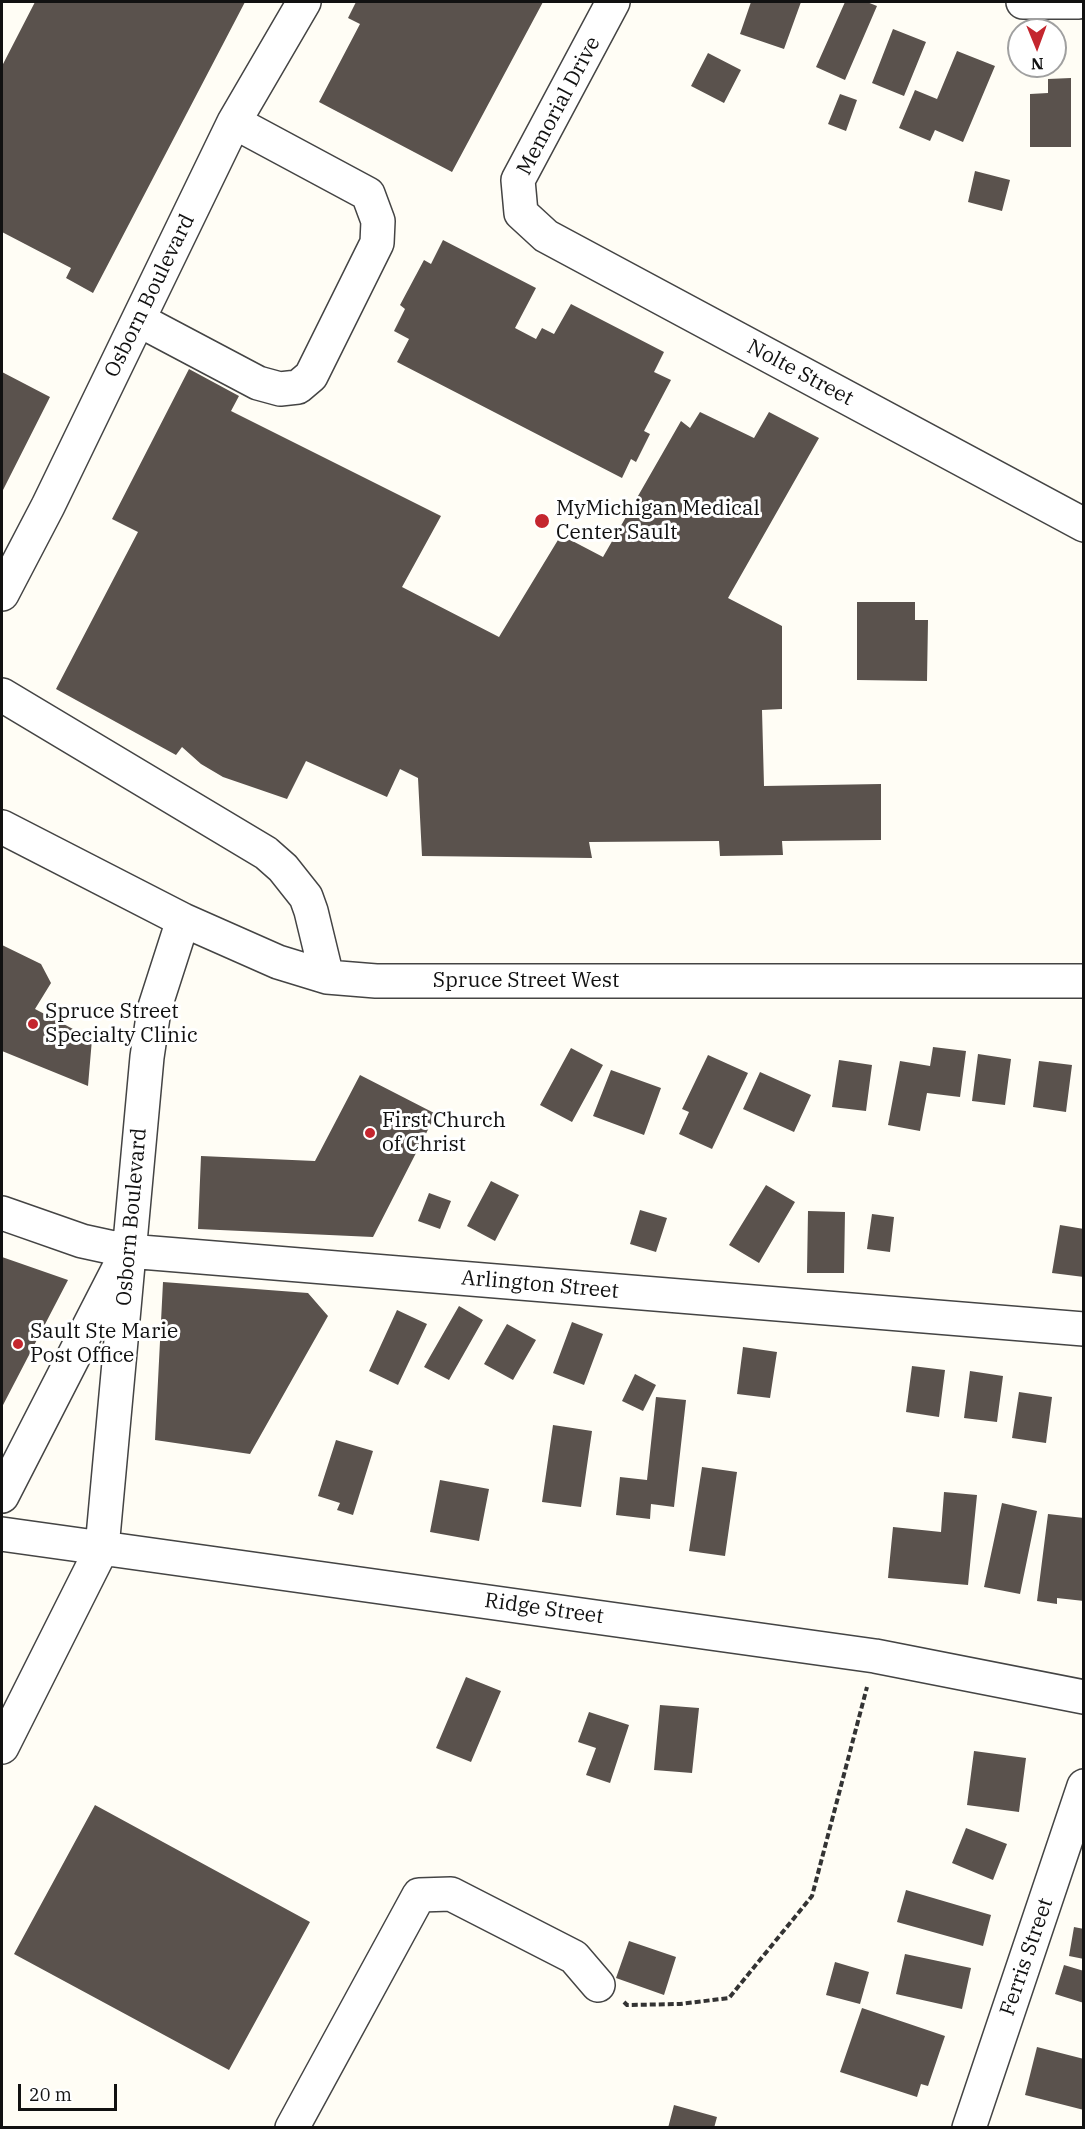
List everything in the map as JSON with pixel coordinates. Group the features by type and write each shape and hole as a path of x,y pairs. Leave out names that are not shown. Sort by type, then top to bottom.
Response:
{"street":[{"name":"Osborn Boulevard","path":"2,594 48,506 234,122 304,2"},
{"name":"Memorial Drive","path":"521,213 518,180 613,2"},
{"path":"1023,2 1079,2"},
{"path":"139,320 258,383 280,389 298,387 311,376 376,243 378,221 368,194 234,122"},
{"name":"Nolte Street","path":"521,213 546,236 1083,525"},
{"path":"2,694 266,853 283,868 306,897 312,911 327,977"},
{"name":"Spruce Street West","path":"2,828 183,920 278,962 327,977 376,981 1083,981"},
{"name":"Osborn Boulevard","path":"2,1747 102,1548 128,1251 154,1010 183,920"},
{"name":"Arlington Street","path":"2,1213 82,1241 128,1251 1083,1329"},
{"path":"2,1496 128,1251"},
{"name":"Ridge Street","path":"2,1534 875,1656 1083,1697"},
{"name":"Ferris Street","path":"969,2127 1083,1786"},
{"path":"292,2127 418,1895 451,1894 574,1957 598,1985"}],"path":[{"path":"598,1985 627,2005 680,2004 729,1998 760,1962 812,1896 875,1656"}],"building":[{"path":"35,2 245,2 93,293 66,278 71,268 2,232 2,66"},
{"path":"356,2 543,2 452,172 319,102 360,24 348,18"},
{"path":"751,2 801,2 784,49 740,34"},
{"path":"845,2 867,2 877,6 845,80 816,67"},
{"path":"893,29 926,42 904,96 872,83"},
{"path":"957,51 995,66 963,142 935,130 930,141 899,128 915,90 937,99"},
{"path":"708,53 741,70 724,103 691,86"},
{"path":"1071,78 1071,147 1030,147 1030,94 1048,93 1048,79"},
{"path":"840,94 857,100 846,131 828,124"},
{"path":"975,171 1010,180 1002,211 968,202"},
{"path":"443,240 536,288 515,328 536,339 542,328 554,334 571,304 664,352 654,372 671,380 644,431 650,434 636,462 631,459 622,478 397,362 409,339 394,331 405,309 400,305 424,260 431,264"},
{"path":"189,369 239,396 231,411 441,516 402,587 499,637 561,535 603,557 681,421 690,428 700,412 754,438 769,412 819,438 728,598 782,626 782,709 762,710 764,786 881,784 881,840 782,841 783,855 720,856 719,841 589,842 592,858 422,856 418,778 400,769 387,797 306,761 287,799 223,777 201,764 182,747 176,755 56,689 138,532 112,519"},
{"path":"2,372 50,397 2,492"},
{"path":"857,602 915,602 915,620 928,620 927,681 857,680"},
{"name":"Spruce Street Specialty Clinic","path":"2,945 41,964 51,983 35,1009 92,1039 88,1086 2,1051"},
{"path":"933,1047 966,1051 960,1097 927,1093 920,1131 888,1125 900,1061 930,1066"},
{"path":"571,1048 603,1065 572,1122 540,1105"},
{"path":"978,1054 1011,1059 1005,1105 972,1101"},
{"path":"708,1055 748,1073 712,1149 679,1134 689,1112 682,1109"},
{"path":"839,1060 872,1065 866,1111 832,1107"},
{"path":"1039,1061 1072,1065 1066,1112 1033,1107"},
{"path":"611,1070 661,1088 644,1135 593,1116"},
{"path":"760,1072 811,1095 794,1132 743,1109"},
{"path":"360,1075 436,1114 373,1237 198,1229 201,1156 315,1161"},
{"path":"491,1181 519,1195 495,1241 467,1226"},
{"path":"766,1185 795,1202 759,1263 729,1245"},
{"path":"429,1193 451,1201 440,1229 418,1221"},
{"path":"640,1210 667,1218 656,1252 630,1244"},
{"path":"808,1211 845,1212 844,1273 807,1273"},
{"path":"872,1214 894,1217 890,1252 867,1249"},
{"path":"1060,1225 1084,1229 1084,1277 1052,1273"},
{"name":"Sault Ste Marie Post Office","path":"2,1257 68,1280 2,1407"},
{"path":"163,1282 308,1293 328,1316 250,1454 155,1440"},
{"path":"459,1306 483,1320 449,1380 424,1367"},
{"path":"397,1310 427,1324 398,1385 369,1371"},
{"path":"572,1322 603,1334 584,1385 553,1373"},
{"path":"507,1324 536,1340 513,1380 484,1364"},
{"path":"743,1347 777,1352 770,1398 737,1394"},
{"path":"912,1366 945,1370 939,1417 906,1412"},
{"path":"970,1371 1003,1376 997,1422 964,1418"},
{"path":"635,1374 656,1385 643,1411 622,1401"},
{"path":"1019,1392 1052,1397 1046,1443 1012,1438"},
{"path":"656,1397 686,1400 674,1507 651,1504 650,1519 616,1515 620,1477 647,1480"},
{"path":"553,1425 592,1431 581,1507 542,1502"},
{"path":"336,1440 373,1451 353,1515 337,1510 340,1503 318,1496"},
{"path":"702,1467 737,1472 725,1556 689,1551"},
{"path":"440,1480 489,1489 479,1541 430,1532"},
{"path":"944,1492 977,1495 968,1585 888,1578 893,1527 941,1532"},
{"path":"1002,1503 1037,1511 1020,1594 984,1587"},
{"path":"1048,1514 1084,1518 1084,1601 1057,1598 1057,1604 1037,1601"},
{"path":"466,1677 501,1691 471,1762 436,1748"},
{"path":"660,1705 699,1708 692,1773 654,1770"},
{"path":"589,1712 629,1725 610,1783 586,1775 596,1748 578,1742"},
{"path":"974,1751 1026,1758 1019,1812 967,1805"},
{"path":"95,1805 310,1922 229,2070 14,1954"},
{"path":"966,1828 1007,1844 993,1880 952,1863"},
{"path":"906,1890 991,1915 983,1946 897,1922"},
{"path":"1074,1927 1084,1929 1084,1959 1069,1956"},
{"path":"629,1941 676,1957 664,1995 616,1978"},
{"path":"905,1954 971,1968 962,2009 896,1994"},
{"path":"835,1962 869,1972 860,2004 826,1995"},
{"path":"1064,1965 1084,1971 1084,2003 1055,1994"},
{"path":"862,2008 945,2036 928,2086 921,2084 917,2097 840,2072"},
{"path":"1037,2047 1084,2059 1084,2110 1025,2095"},
{"path":"674,2105 717,2117 714,2128 668,2128"}],"place":[{"name":"MyMichigan Medical Center Sault","path":"542,521"},
{"name":"Spruce Street Specialty Clinic","path":"33,1024"},
{"name":"First Church of Christ","path":"370,1133"},
{"name":"Sault Ste Marie Post Office","path":"18,1344"}]}
